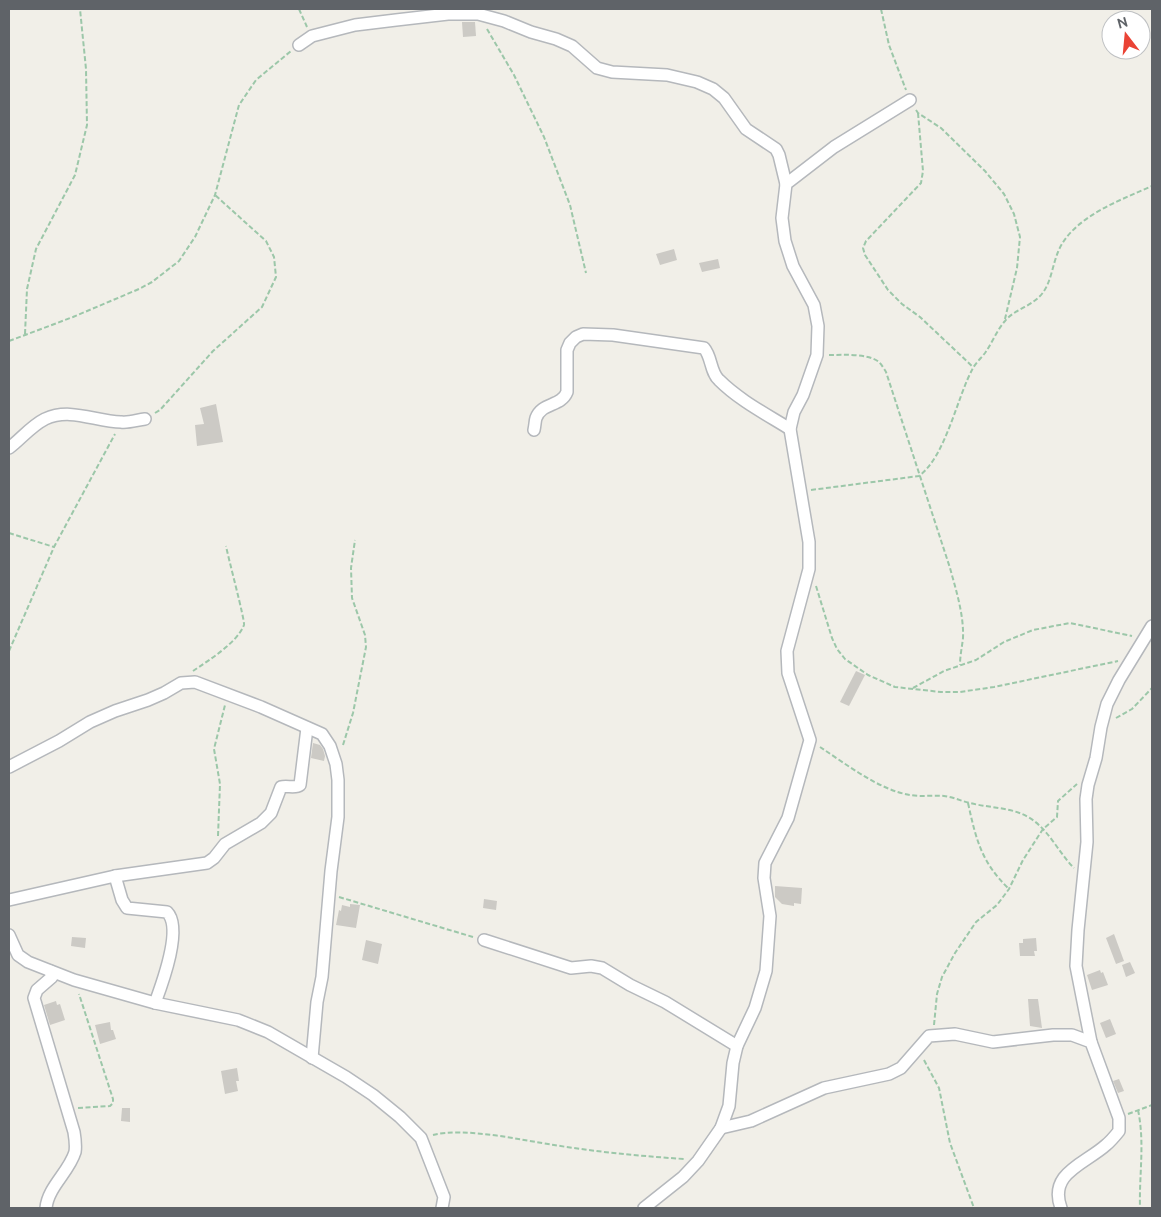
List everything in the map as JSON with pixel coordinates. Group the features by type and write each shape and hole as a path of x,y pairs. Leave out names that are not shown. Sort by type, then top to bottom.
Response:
{"street":[{"path":"299,45 312,36 355,25 448,14 478,14 504,21 572,46 597,68 612,72 667,75 697,82 713,89 724,98 746,129 776,149 780,156 786,184 782,218 785,241 793,266 814,305 818,326 817,355 803,395 794,412 790,429 802,491 809,542 809,569 788,651 788,673 810,740 788,818 765,862 764,878 770,916 766,971 755,1008 737,1046 733,1063 729,1106 721,1128 698,1160 683,1177 644,1208"},
{"path":"786,184 834,147 910,100"},
{"path":"534,430 536,417 540,411 546,406 561,402 565,398 567,392 567,350 570,343 576,337 590,334 613,335 704,348 708,352 718,379 752,406 790,429"},
{"path":"9,448 35,425 46,418 60,415 75,414 122,422 145,420"},
{"path":"1061,1208 1058,1192 1061,1182 1070,1171 1106,1146 1119,1131 1119,1118 1091,1042 1076,966 1087,842 1086,798 1107,704 1152,626"},
{"path":"9,767 59,741 90,722 114,711 156,697 181,683 196,682 322,734 330,746 336,764 338,817 312,1058"},
{"path":"9,900 115,876 207,863 214,858 225,844 260,823 271,813 281,787 296,787 300,785 307,728"},
{"path":"115,876 122,900 127,908 167,912 172,916 173,923 167,968 155,1004"},
{"path":"9,936 18,955 28,962 74,980 155,1004 238,1020 268,1032 346,1077 373,1095 400,1117 421,1138 444,1197 442,1208"},
{"path":"484,940 572,968 591,966 602,968 664,1002 737,1046"},
{"path":"46,1208 57,1182 68,1168 76,1150 68,1109 34,998 37,990 52,977 50,971"},
{"path":"721,1128 751,1121 824,1088 888,1074 901,1068 929,1036 955,1034 993,1042 1053,1035 1072,1036 1091,1042"}],"path":[{"path":"25,334 27,289 36,249 75,175 87,125 86,69 80,9"},
{"path":"299,9 312,36"},
{"path":"802,491 920,476 929,468 957,412 973,367 1005,320 1017,268 1020,237 1014,214 1004,194 985,171 941,128 918,113 910,100 889,45 881,9"},
{"path":"478,14 514,74 544,137 570,205 586,273"},
{"path":"9,340 107,303 152,282 179,261 195,237 214,195 239,106 256,80 299,45"},
{"path":"918,113 922,171 921,183 866,240 863,248 865,255 888,290 973,367"},
{"path":"1005,320 1039,297 1046,288 1058,250 1076,228 1116,202 1152,186"},
{"path":"145,420 160,410 213,351 262,307 276,277 274,257 266,241 214,195"},
{"path":"817,355 848,355 869,358 878,361 886,372 950,568 957,595 962,620 963,639 960,650 960,665"},
{"path":"9,651 54,547 122,422"},
{"path":"9,533 54,547"},
{"path":"336,764 354,713 366,647 366,635 352,598 351,568 355,540"},
{"path":"181,683 191,672 228,645 239,634 244,625 245,619 226,546"},
{"path":"809,569 837,649 845,659 878,680 894,687 960,692 1132,658"},
{"path":"913,688 944,671 976,660 1004,642 1033,630 1070,624 1144,638"},
{"path":"1101,727 1132,709 1152,688"},
{"path":"218,851 220,784 214,749 228,695"},
{"path":"810,740 859,772 900,793 911,796 956,798 968,803 1018,812 1035,821 1063,857 1083,877"},
{"path":"929,1036 934,1024 937,994 942,977 965,937 976,922 998,906 1009,889 1023,860 1043,829 1056,817 1058,801 1064,794 1091,775"},
{"path":"968,803 974,830 982,853 989,867 1009,889"},
{"path":"329,894 484,940"},
{"path":"68,1109 110,1106 113,1099 74,980"},
{"path":"916,1051 927,1063 939,1088 950,1144 974,1208"},
{"path":"1119,1118 1152,1105"},
{"path":"1138,1110 1142,1148 1140,1208"},
{"path":"421,1138 440,1133 474,1134 614,1153 698,1160"}],"building":[{"path":"462,22 475,22 476,36 463,37"},
{"path":"674,249 677,260 660,265 656,254"},
{"path":"718,259 720,268 702,272 699,263"},
{"path":"216,404 223,442 197,446 195,425 204,424 200,408"},
{"path":"856,671 865,675 849,706 840,702"},
{"path":"313,743 320,745 323,749 324,761 311,758"},
{"path":"775,886 802,888 801,904 794,903 794,906 782,904 775,897"},
{"path":"484,899 497,901 496,910 483,908"},
{"path":"350,904 360,905 356,928 336,925 342,905 350,907"},
{"path":"1114,934 1124,961 1116,964 1106,938"},
{"path":"72,937 86,938 85,948 71,946"},
{"path":"1036,938 1037,951 1034,951 1035,956 1020,956 1019,943 1023,943 1023,939"},
{"path":"366,940 382,944 378,964 362,960"},
{"path":"1130,962 1135,973 1126,977 1122,965"},
{"path":"1100,970 1101,973 1103,972 1108,985 1092,990 1087,975"},
{"path":"1028,999 1038,999 1042,1028 1030,1026"},
{"path":"56,1001 57,1005 60,1004 65,1020 50,1025 44,1005"},
{"path":"1110,1019 1116,1034 1106,1038 1100,1023"},
{"path":"110,1022 111,1030 113,1030 116,1039 100,1044 95,1025"},
{"path":"237,1068 239,1081 236,1081 238,1091 225,1094 221,1071"},
{"path":"1119,1079 1124,1091 1118,1093 1113,1081"},
{"path":"122,1108 130,1108 130,1122 121,1121"}]}
